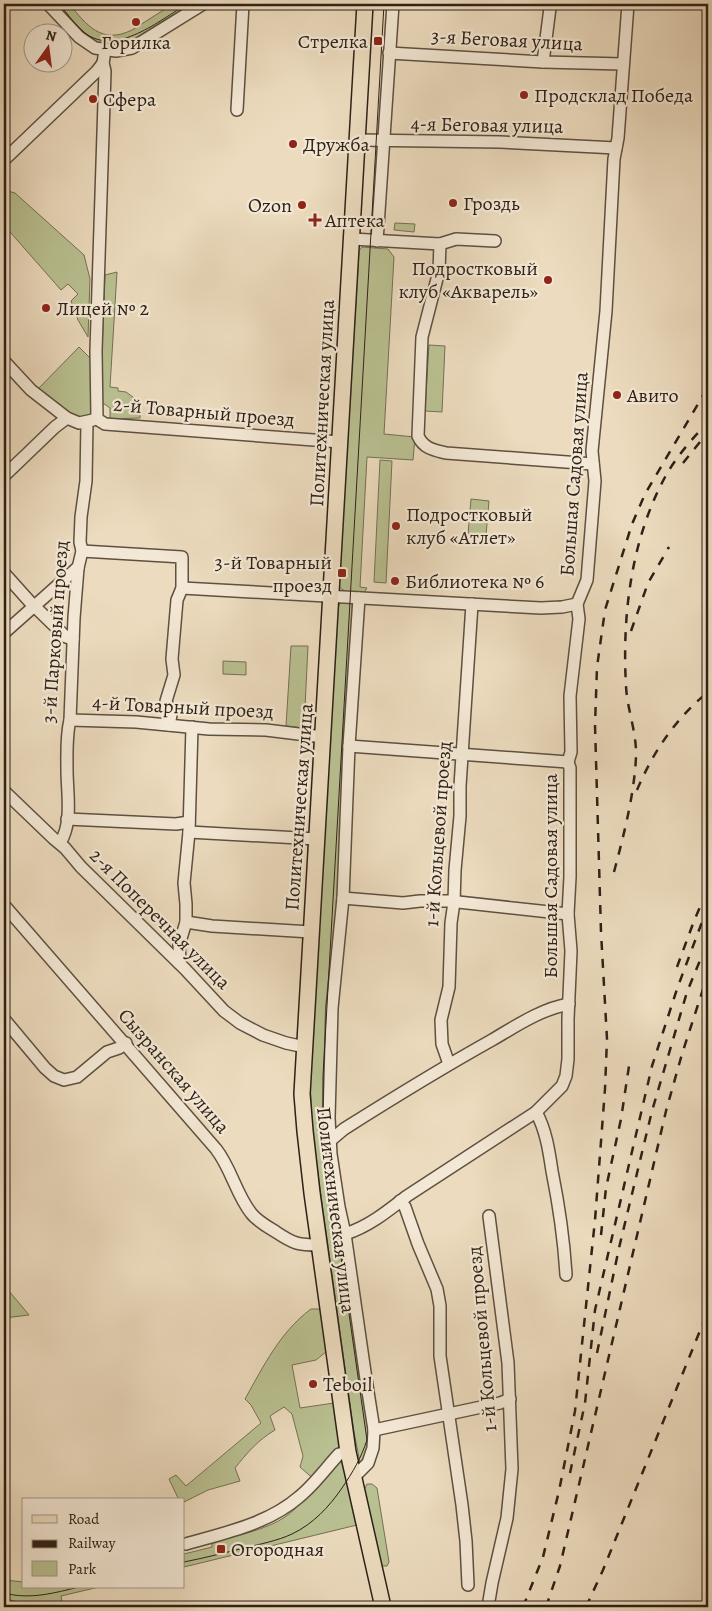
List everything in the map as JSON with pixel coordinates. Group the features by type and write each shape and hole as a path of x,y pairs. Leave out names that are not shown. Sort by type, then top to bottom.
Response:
{"main road":[{"name":"Политехническая улица","path":"366,4 302,1094 312,1193 348,1452 383,1607"}],"street":[{"path":"48,4 79,37 94,48 106,51 132,48 203,4"},
{"path":"237,110 243,4"},
{"path":"377,241 393,4"},
{"path":"543,62 552,4"},
{"name":"Большая Садовая улица","path":"345,1234 358,1230 536,1112 562,1086 566,1076 571,950 568,914 570,867 570,768 568,762 571,752 570,696 579,619 577,604 587,580 595,481 592,451 606,311 616,148 628,4"},
{"name":"3-й Парковый проезд","path":"60,843 64,836 67,819 67,730 70,720 78,568 82,551 80,534 92,421 96,351 104,64 106,51"},
{"name":"3-я Беговая улица","path":"389,53 543,62 623,64"},
{"path":"4,160 104,64"},
{"name":"4-я Беговая улица","path":"358,140 500,142 616,148"},
{"path":"352,239 440,244 456,239 495,241"},
{"path":"440,244 439,271 435,293 422,337 418,436 424,446 431,450 446,453 593,464"},
{"path":"4,361 31,390 67,418 55,427 4,476"},
{"name":"2-й Товарный проезд","path":"67,418 79,423 92,421 105,424 340,442"},
{"path":"82,551 182,556 182,588 177,600 172,659 174,675 166,701 171,715 169,725"},
{"path":"4,633 78,568"},
{"path":"4,574 66,637 74,639"},
{"path":"182,588 541,608 577,604"},
{"path":"353,1478 368,1463 373,1448 374,1430 345,1234 330,1154 329,1118 332,1008 342,898 349,746 359,598"},
{"name":"1-й Кольцевой проезд","path":"449,1064 442,1044 441,1020 449,987 451,923 460,816 460,786 472,604"},
{"name":"4-й Товарный проезд","path":"70,720 136,722 209,729 266,730 324,737"},
{"path":"179,963 179,945 186,922 184,882 189,827 192,727"},
{"path":"349,746 568,762"},
{"name":"2-я Поперечная улица","path":"4,791 60,843 81,867 179,963 224,1011 240,1023 270,1038 305,1047"},
{"path":"67,819 176,824 189,827 317,839"},
{"path":"342,898 403,903 420,901 454,902 568,914"},
{"name":"Сызранская улица","path":"4,904 220,1154 239,1193 252,1214 292,1242 302,1245 319,1245"},
{"path":"186,922 212,926 311,932"},
{"path":"331,1140 344,1128 449,1064 540,1014 557,1006 569,1004"},
{"path":"4,1019 45,1068 54,1076 64,1080 77,1077 107,1052 126,1044"},
{"path":"536,1112 547,1141 561,1218 566,1275"},
{"name":"1-й Кольцевой проезд","path":"400,1201 405,1207 437,1289 440,1306 440,1356 466,1541 468,1585"},
{"name":"1-й Кольцевой проезд","path":"488,1607 507,1518 512,1469 508,1363 489,1216"},
{"path":"374,1430 500,1403 510,1399"},
{"path":"186,1544 238,1529 271,1515 299,1497 339,1454 348,1452"}],"green space":[{"path":"53,4 69,4 89,25 103,34 112,35 132,30 173,4 190,4 129,42 112,46 92,41 82,36 72,25 72,22 69,22"},
{"path":"4,190 15,193 84,255 90,279 88,337 78,320 71,301 78,294 68,284 61,290 11,233 4,228"},
{"path":"395,223 415,224 414,232 394,230"},
{"path":"362,247 388,249 394,257 384,434 415,437 413,460 367,457 360,587 367,588 364,593 346,592 339,587 359,251"},
{"path":"117,272 110,387 126,392 141,403 140,418 110,419 110,408 100,401 105,275"},
{"path":"429,345 445,346 442,412 425,411"},
{"path":"79,347 93,361 92,411 88,418 78,419 68,416 37,390"},
{"path":"380,460 392,461 386,583 374,582"},
{"path":"471,499 489,501 486,535 468,534"},
{"path":"344,601 356,604 327,1077 369,1422 369,1448 362,1464 360,1463 354,1432 312,1131 310,1076 338,608 340,603"},
{"path":"291,646 308,646 304,728 286,726"},
{"path":"223,661 246,662 246,675 223,674"},
{"path":"4,1285 29,1315 4,1318"},
{"path":"311,1309 320,1309 327,1351 316,1360 292,1365 300,1408 334,1403 343,1466 357,1525 185,1567 185,1554 212,1547 212,1542 260,1529 285,1517 299,1505 318,1483 300,1467 303,1456 292,1414 284,1407 270,1416 275,1430 253,1447 235,1468 240,1481 208,1490 185,1502 185,1498 178,1498 169,1479 176,1475 186,1486 261,1423 251,1405 245,1399 281,1339"},
{"path":"367,1484 372,1484 377,1488 389,1562 387,1566 381,1566 364,1490"},
{"path":"4,1580 22,1582 22,1588 95,1588 61,1596 63,1607 23,1607 24,1604 4,1598"}],"tram line":[{"path":"59,4 74,23 85,33 97,39 110,41 138,34 187,4"},
{"path":"185,1562 274,1540 292,1534 307,1525 332,1502 342,1488 356,1465 367,1440 323,1131 323,1076 384,4"},
{"path":"4,1593 33,1596 74,1588"}],"railway":[{"path":"523,1607 543,1557 575,1411 595,1220 607,1039 601,932 595,725 597,667 605,610 632,524 645,494 708,387"},
{"path":"614,872 631,801 635,772 636,748 627,695 625,660 628,606 636,553 653,503 668,471 708,422"},
{"path":"683,463 708,432"},
{"path":"631,631 648,583 669,547"},
{"path":"637,790 650,762 666,736 696,702 708,692"},
{"path":"677,967 708,888"},
{"path":"570,1473 585,1403 595,1310 652,1066 677,989 708,906"},
{"path":"597,1353 619,1248 652,1111 687,992 708,941"},
{"path":"546,1607 560,1566 666,1111 708,974"},
{"path":"601,1235 606,1188 621,1119 629,1066"},
{"path":"586,1607 603,1570 708,1311"}],"place":[{"name":"Горилка","path":"136,22"},
{"name":"Стрелка","path":"378,41"},
{"name":"Продсклад Победа","path":"524,95"},
{"name":"Сфера","path":"93,99"},
{"name":"Дружба","path":"293,144"},
{"name":"Гроздь","path":"453,203"},
{"name":"Ozon","path":"302,205"},
{"name":"Аптека","path":"315,220"},
{"name":"Подростковый клуб «Акварель»","path":"548,280"},
{"name":"Лицей № 2","path":"46,308"},
{"name":"Авито","path":"617,395"},
{"name":"Подростковый клуб «Атлет»","path":"396,526"},
{"name":"3-й Товарный проезд","path":"342,573"},
{"name":"Библиотека № 6","path":"395,581"},
{"name":"Teboil","path":"313,1384"},
{"name":"Огородная","path":"221,1549"}]}
